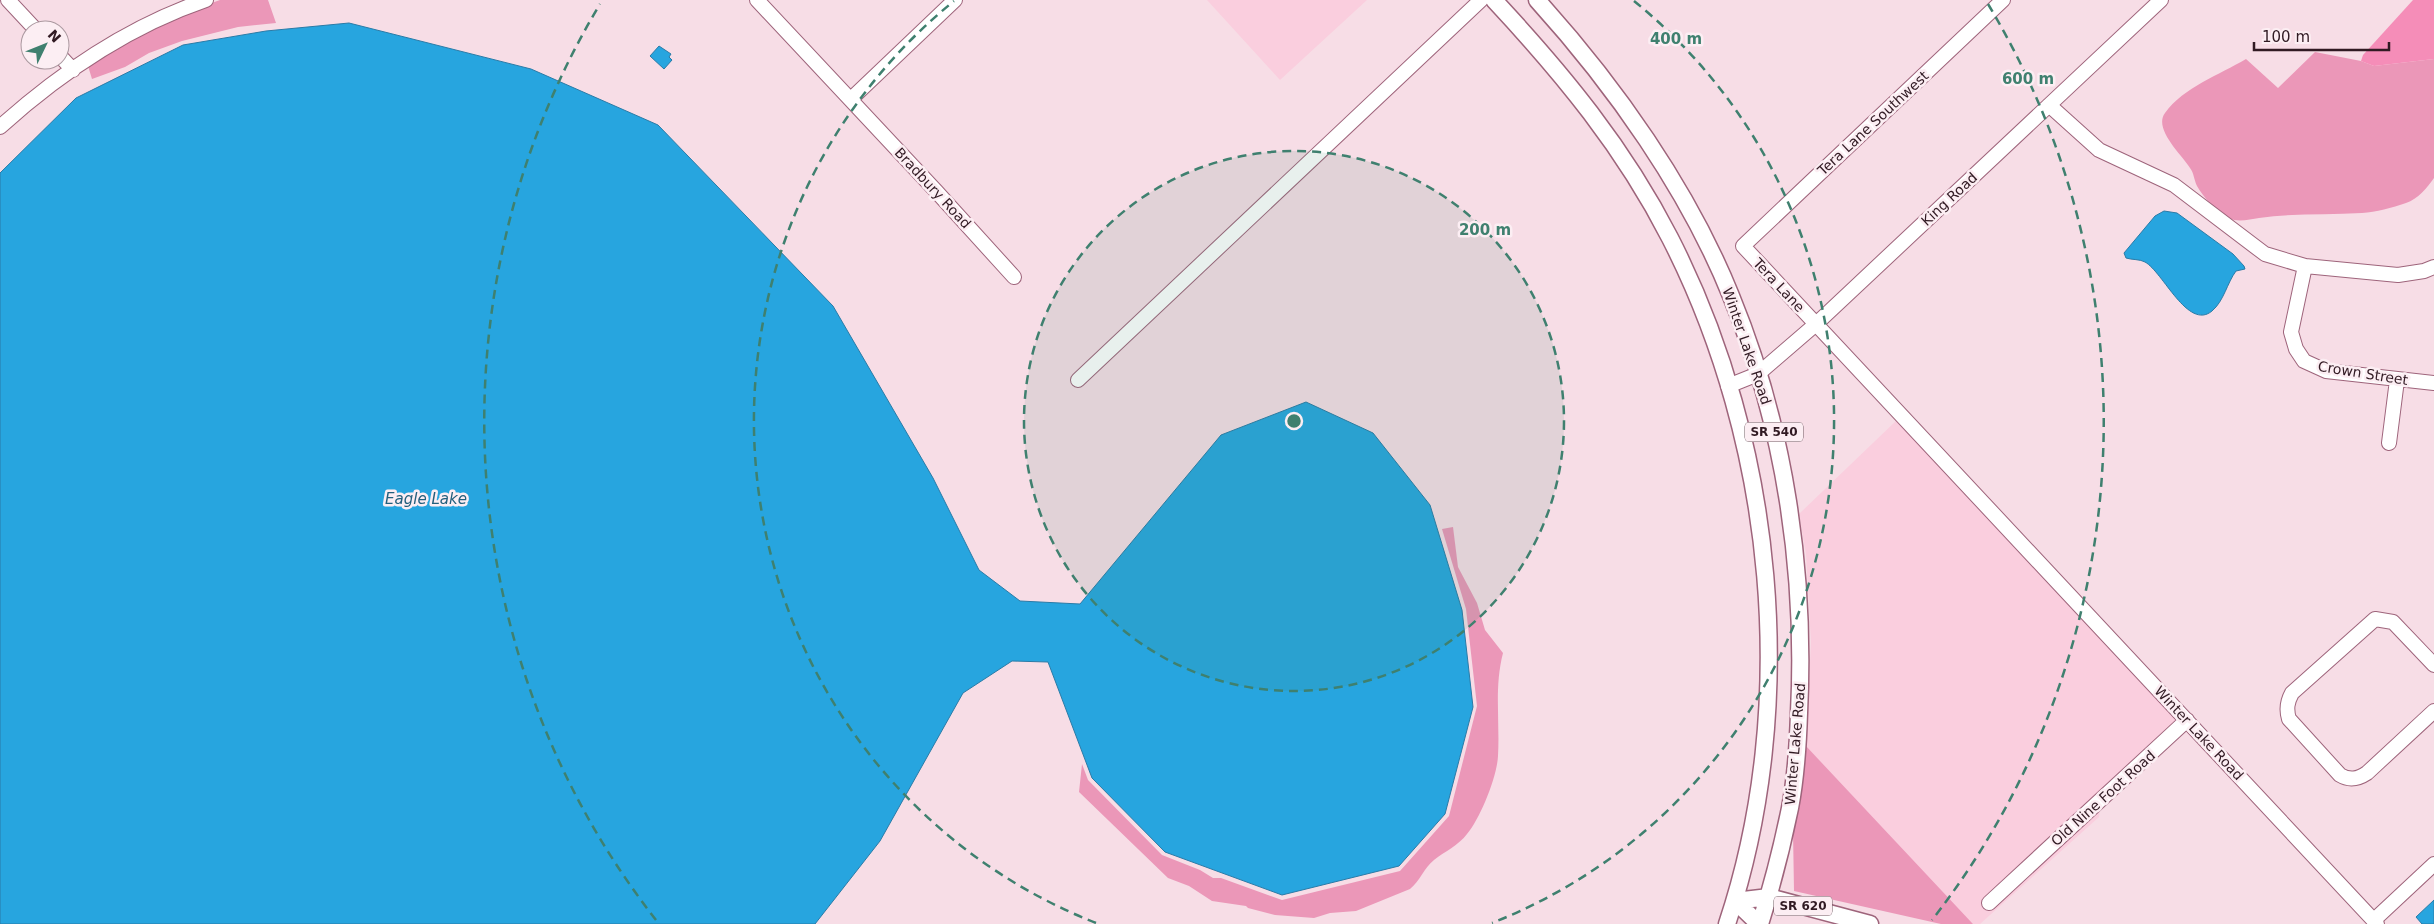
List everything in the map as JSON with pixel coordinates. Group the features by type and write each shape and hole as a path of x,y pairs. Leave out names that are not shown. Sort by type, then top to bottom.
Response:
{"main road":[{"name":"SR 540","path":"1494,0 1574,88 1612,141 1669,236 1694,289 1715,344 1745,449 1758,525 1765,582 1769,657 1767,717 1761,785 1750,844 1727,924"},
{"name":"Winter Lake Road","path":"1537,0 1620,100 1653,149 1700,229 1728,289 1758,374 1771,418 1786,491 1797,569 1801,648 1799,727 1790,806 1769,897 1760,924"},
{"name":"SR 620","path":"1735,901 1769,897 1870,924"},
{"name":"SR 620","path":"1735,901 1760,924"}],"street":[{"path":"8,0 27,20"},
{"path":"0,127 31,100 74,70 146,25 206,0"},
{"name":"Bradbury Road","path":"757,0 1014,277"},
{"path":"851,100 955,0"},
{"path":"1078,380 1481,0"},
{"name":"Tera Lane Southwest","path":"1742,246 2003,0"},
{"name":"King Road","path":"1728,386 1758,374 1816,324 2161,0"},
{"path":"70,66 74,70"},
{"path":"2049,105 2099,150 2174,185 2265,254 2305,266 2398,275 2424,272 2434,267"},
{"name":"Tera Lane","path":"1742,246 1816,324"},
{"name":"Crown Street","path":"2305,266 2291,332 2300,355 2310,365 2326,371 2434,383"},
{"name":"Winter Lake Road","path":"1816,324 2376,922"},
{"path":"2389,443 2396,380"},
{"path":"2434,665 2393,622 2376,619 2292,693 2288,700 2287,712 2289,719 2340,775 2347,779 2360,778 2367,773 2434,711"},
{"name":"Old Nine Foot Road","path":"1989,903 2187,720"},
{"path":"2376,922 2434,864"}],"shaded area":[{"path":"220,0 268,0 276,23 238,27 182,41 149,53 125,67 92,79 88,66 119,46 152,28"},
{"path":"1207,0 1367,0 1280,80"},
{"path":"2413,0 2434,0 2434,59 2374,66 2361,61 2363,55"},
{"path":"2315,52 2361,61 2374,66 2434,59 2434,178 2414,199 2401,205 2378,211 2285,215 2240,220 2229,218 2215,208 2200,190 2191,170 2170,142 2163,127 2162,119 2165,113 2182,96 2202,82 2246,59 2278,88"},
{"path":"1898,419 2180,721 1982,903 1988,909 2100,807 2099,817 1980,924 1973,924 1806,746 1811,642 1806,554 1799,514"},
{"path":"1453,527 1458,567 1477,603 1485,630 1503,653 1498,692 1497,765 1491,786 1472,827 1460,842 1431,863 1410,889 1356,911 1330,913 1314,918 1275,915 1246,906 1212,901 1189,886 1168,878 1079,792 1082,764 1088,780 1162,855 1200,870 1213,878 1221,878 1282,900 1400,871 1449,816 1477,706 1466,609 1442,529"},
{"path":"1806,746 1973,924 1941,924 1794,891 1793,831"}],"water":[{"name":"Eagle Lake","path":"349,23 531,69 658,125 833,306 933,478 979,570 1020,601 1080,604 1221,435 1306,402 1373,433 1430,505 1462,610 1473,707 1445,814 1399,866 1282,895 1165,852 1092,778 1048,662 1012,661 963,693 880,841 815,924 0,924 0,173 76,98 183,45 266,31"},
{"path":"659,46 671,54 669,57 672,60 664,69 650,56"},
{"path":"2164,211 2177,213 2233,254 2244,266 2245,269 2236,271 2216,307 2203,315 2194,313 2185,307 2145,262 2126,258 2124,253 2155,216"},
{"path":"2434,900 2434,924 2422,924 2416,917"}]}
